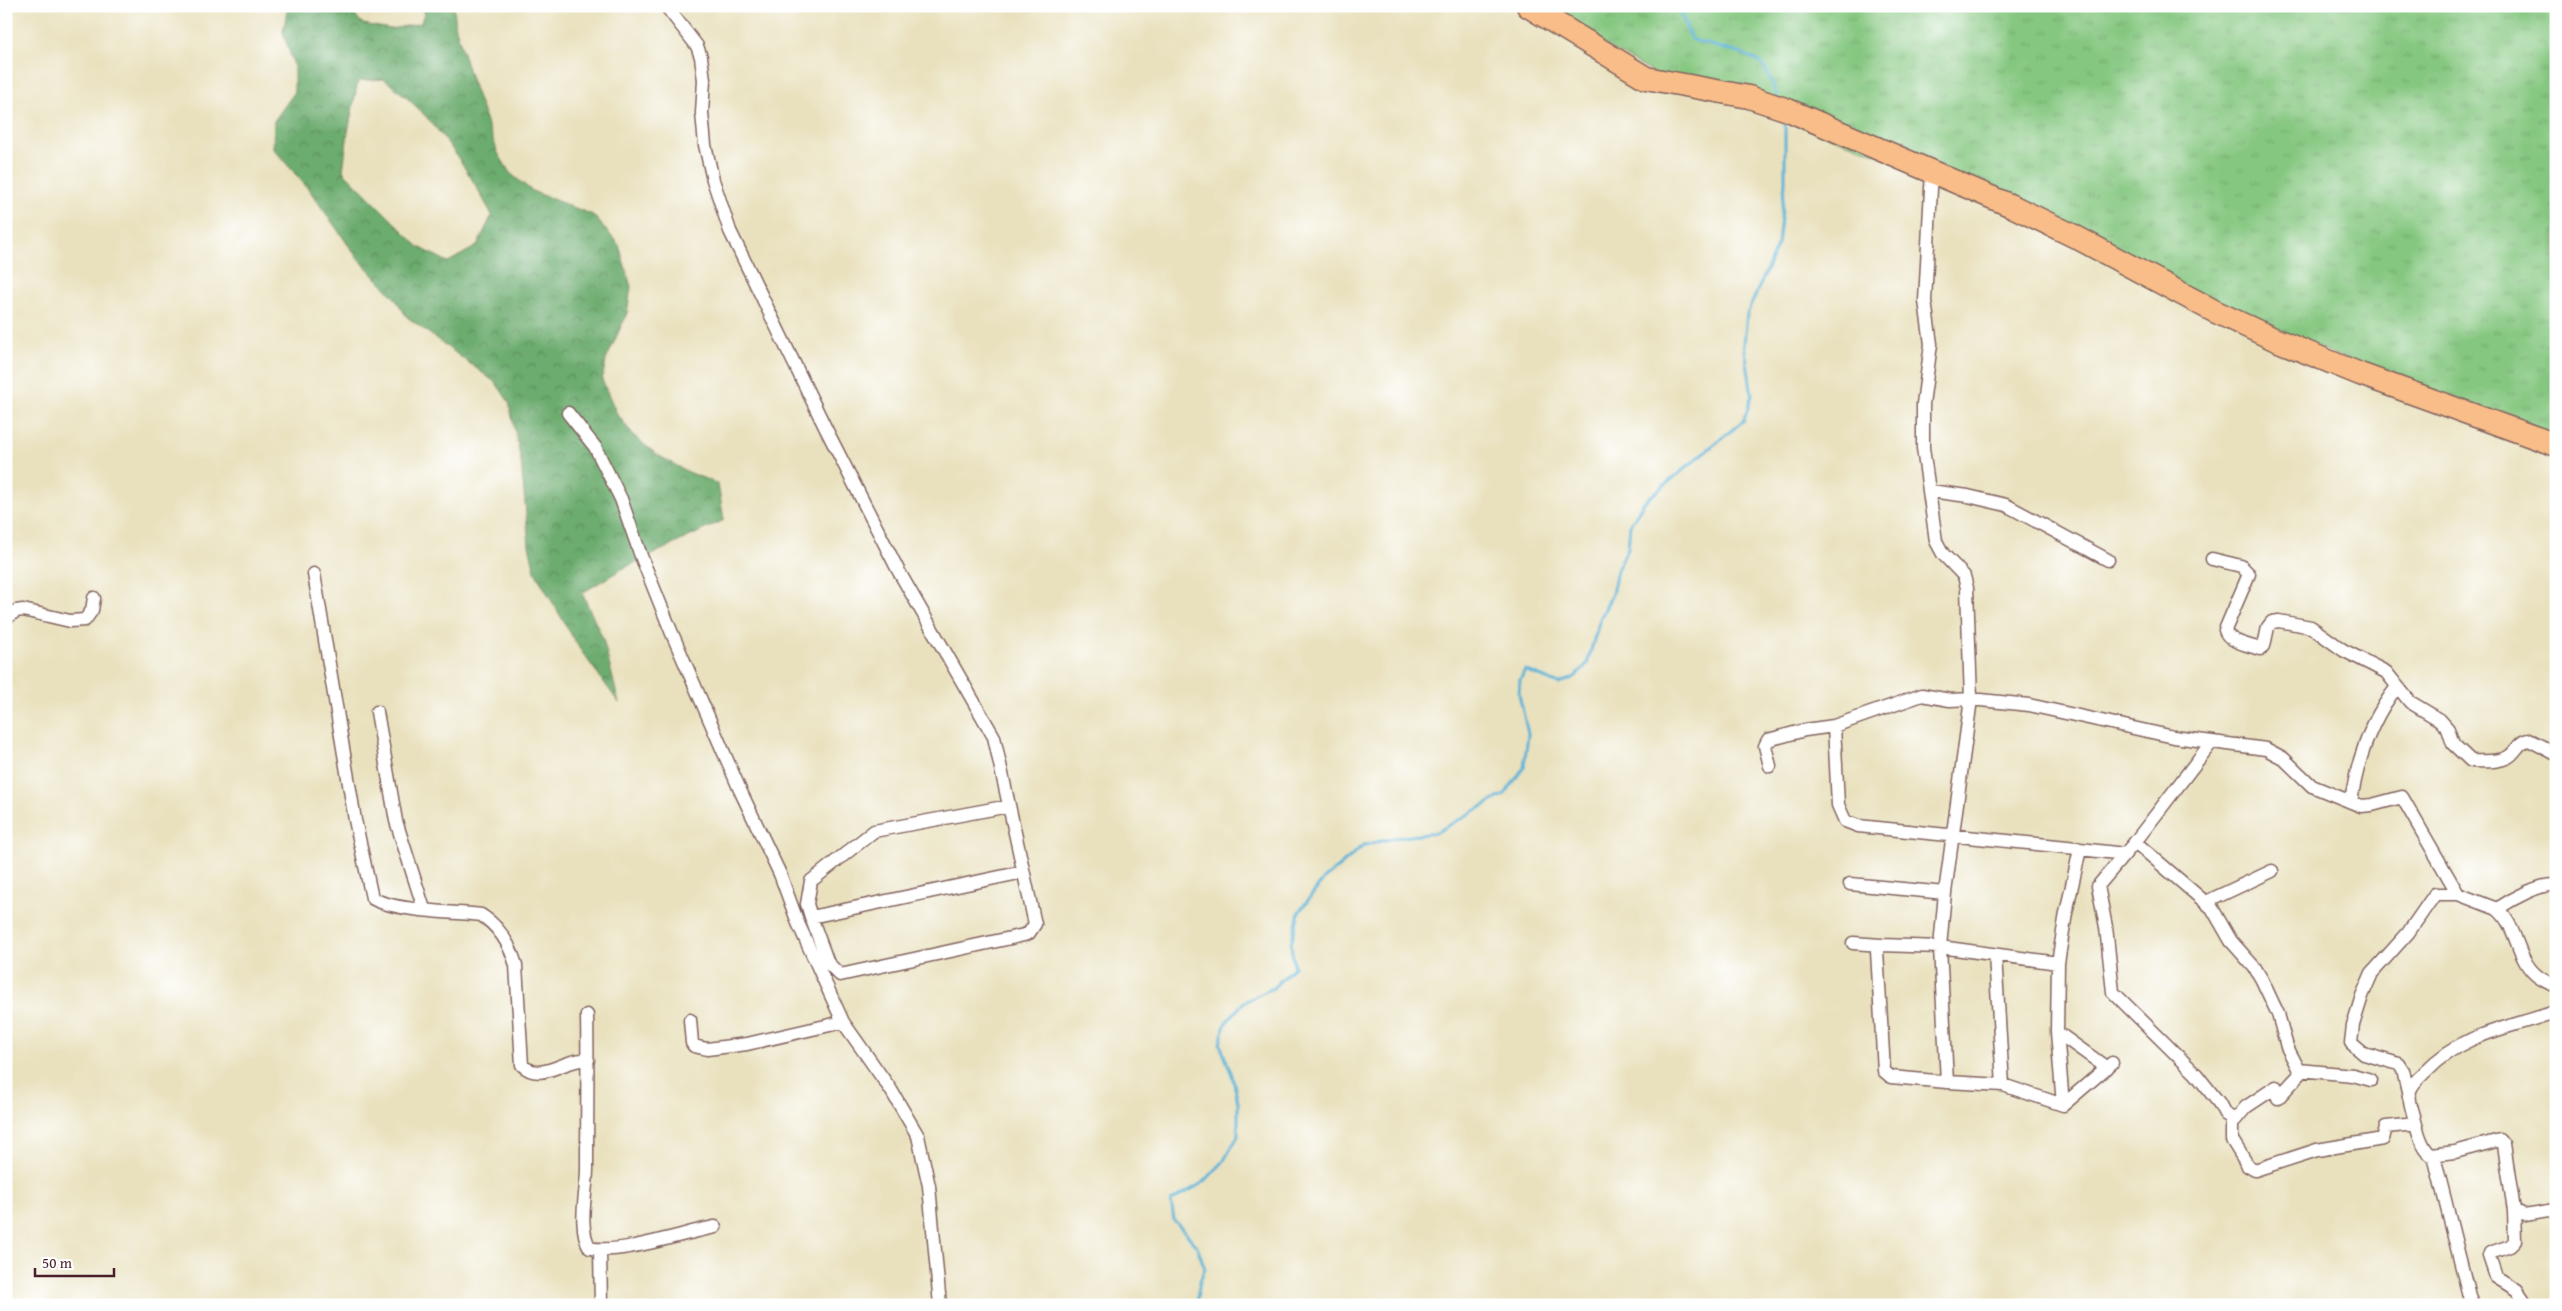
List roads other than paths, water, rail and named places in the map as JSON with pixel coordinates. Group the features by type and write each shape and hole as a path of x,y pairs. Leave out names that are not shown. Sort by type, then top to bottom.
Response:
{"highway":[{"path":"1528,6 1646,78 1750,97 1780,107 1932,170 2074,236 2214,311 2274,339 2360,374 2556,445"}],"street":[{"path":"666,6 696,46 701,57 704,80 702,113 705,145 715,188 730,232 825,427 898,570 988,725 999,754 1035,924 1030,933 840,975 828,963 807,904 811,881 874,831 1009,806"},
{"path":"1932,170 1925,301 1931,344 1921,426 1936,541 1947,560 1964,576 1967,588 1971,699 1945,893 1940,947 1948,1082"},
{"path":"568,413 595,447 621,498 641,556 668,623 740,790 780,874 798,923 843,1022 891,1090 918,1136 928,1186 940,1305"},
{"path":"1930,491 1968,496 2006,505 2108,560"},
{"path":"2212,559 2241,566 2248,574 2225,630 2228,637 2260,649 2264,646 2268,627 2272,622 2279,621 2311,627 2343,650 2386,672 2410,702 2440,720 2448,729 2454,744 2471,761 2500,760 2510,756 2521,742 2529,740 2556,754"},
{"path":"314,574 355,820 372,898 381,902 424,909 481,915 490,920 504,938 516,965 522,1065 526,1070 544,1072 579,1059 588,1060"},
{"path":"6,618 16,611 23,610 70,621 85,620 92,610 94,598"},
{"path":"2351,802 2354,781 2374,724 2383,704 2397,687"},
{"path":"1770,766 1764,746 1768,740 1805,730 1834,726 1922,695 1950,700 1971,699 2029,705 2211,743 2250,746 2273,752 2283,758 2312,786 2351,802 2372,805 2402,797 2458,894"},
{"path":"377,712 396,821 424,909"},
{"path":"1834,726 1838,805 1845,821 1858,826 2125,854"},
{"path":"2211,743 2135,842 2098,886 2106,927 2111,989 2196,1074 2219,1103 2225,1114 2235,1120 2246,1106 2276,1087 2278,1098 2302,1072 2314,1071 2353,1075 2371,1080"},
{"path":"2135,842 2206,902 2220,920 2231,941 2255,968 2278,1014 2286,1047 2296,1067 2302,1072"},
{"path":"2063,1105 2057,1032 2058,963 2080,849"},
{"path":"2206,902 2272,871"},
{"path":"811,917 1023,872"},
{"path":"1850,884 1945,893"},
{"path":"2497,909 2514,899 2546,885 2556,886"},
{"path":"2473,1305 2468,1296 2434,1156 2426,1151 2416,1124 2406,1081 2399,1064 2364,1054 2353,1046 2353,1025 2372,973 2408,934 2430,898 2439,893 2458,894 2497,909 2506,920 2527,965 2534,974 2556,986"},
{"path":"1854,943 1940,947 2058,963"},
{"path":"1881,945 1877,951 1884,1071 1891,1076 2003,1085 2063,1105"},
{"path":"1996,955 2003,1085"},
{"path":"2409,1097 2410,1089 2420,1077 2453,1047 2505,1027 2554,1012 2556,1009"},
{"path":"587,1015 588,1060 584,1226 586,1241 590,1248 600,1250 647,1243 715,1227"},
{"path":"690,1020 692,1043 694,1046 707,1048 747,1044 843,1022"},
{"path":"2057,1032 2110,1065 2063,1105"},
{"path":"2232,1118 2232,1140 2248,1166 2255,1170 2317,1150 2383,1139 2385,1130 2389,1126 2416,1124"},
{"path":"2434,1156 2493,1141 2503,1142 2514,1210 2515,1241 2510,1246 2490,1253 2489,1256 2496,1277 2517,1290 2527,1305"},
{"path":"2514,1210 2524,1215 2556,1210"},
{"path":"600,1250 601,1305"}],"waterway":[{"path":"1678,6 1691,39 1740,53 1757,60 1767,71 1777,96"},
{"path":"1196,1305 1200,1281 1205,1269 1197,1246 1174,1220 1171,1201 1204,1182 1223,1162 1238,1136 1238,1102 1232,1075 1220,1044 1225,1024 1244,1002 1273,988 1294,967 1291,944 1299,912 1324,879 1364,845 1394,838 1435,833 1505,794 1524,767 1528,734 1519,694 1520,680 1525,670 1559,684 1575,677 1587,664 1600,619 1612,594 1617,570 1628,548 1630,525 1644,502 1744,420 1752,395 1744,344 1747,314 1778,244 1785,183 1785,125 1783,117"}]}
